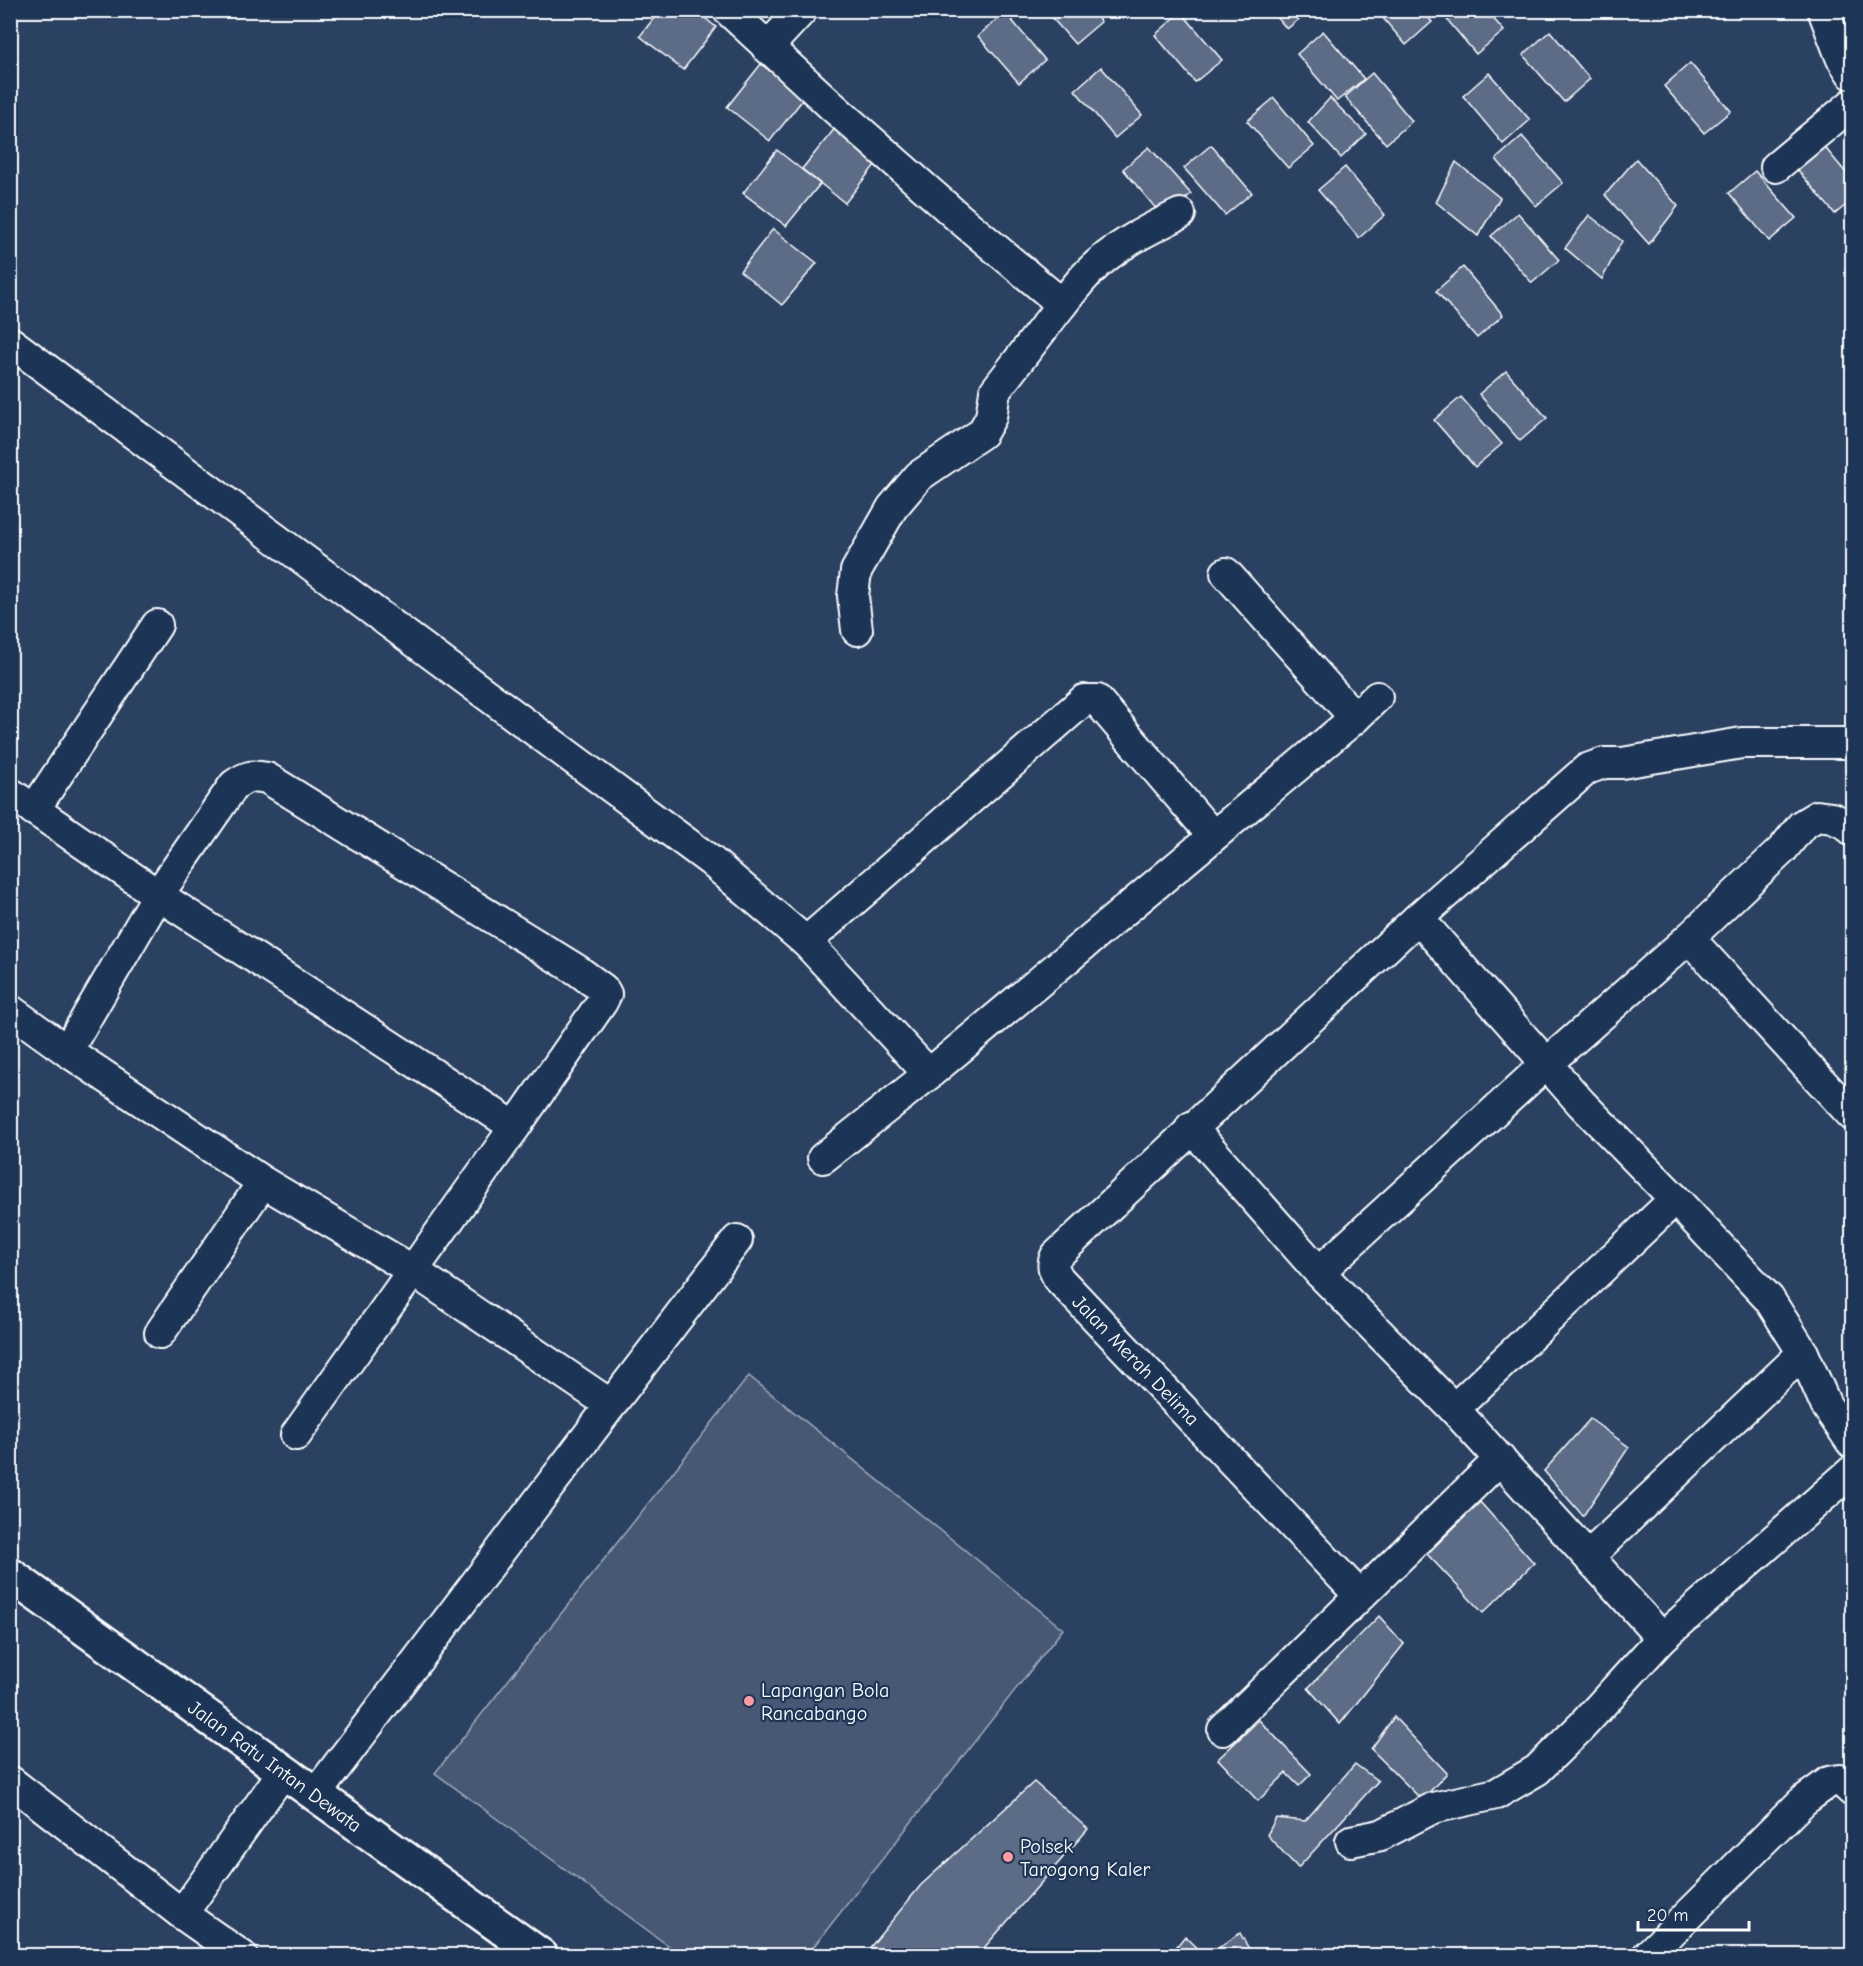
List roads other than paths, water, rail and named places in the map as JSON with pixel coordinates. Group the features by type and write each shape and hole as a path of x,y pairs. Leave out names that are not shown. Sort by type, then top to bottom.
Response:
{"street":[{"path":"728,10 767,48 959,218 1062,304"},
{"path":"767,48 802,10"},
{"path":"1823,10 1841,57 1852,74"},
{"path":"1776,167 1852,104"},
{"path":"856,630 853,596 856,571 892,508 919,476 982,433 991,417 995,392 1089,272 1116,249 1148,229 1180,214"},
{"path":"10,342 711,861 806,942 929,1074"},
{"path":"1226,573 1355,718"},
{"path":"157,625 22,802 158,896 515,1128"},
{"path":"823,1158 929,1074 1355,718 1377,697"},
{"path":"806,942 1084,700 1097,700 1213,836"},
{"path":"1662,1638 1454,1409 1319,1272 1191,1128 1418,918 1587,769 1604,763 1622,763 1742,743 1852,744"},
{"path":"67,1051 158,896 234,785 246,777 267,778 577,970 603,989 606,994 515,1128 296,1435"},
{"path":"1319,1272 1546,1064 1689,938 1783,849 1802,825 1817,816 1832,818 1848,825 1852,830"},
{"path":"1418,918 1581,1103 1769,1299 1803,1353 1827,1405 1852,1443"},
{"path":"1689,938 1852,1115"},
{"path":"10,1010 67,1051 263,1182 412,1270 611,1405"},
{"name":"Jalan Merah Delima","path":"1191,1128 1056,1256 1052,1262 1054,1271 1359,1595"},
{"path":"160,1333 263,1182"},
{"path":"1454,1409 1675,1199"},
{"path":"315,1794 737,1240"},
{"path":"1589,1556 1803,1353"},
{"path":"1223,1730 1500,1459"},
{"path":"1351,1841 1381,1835 1433,1808 1496,1794 1537,1770 1582,1726 1662,1638 1852,1471"},
{"name":"Jalan Ratu Intan Dewata","path":"10,1575 541,1956"},
{"path":"182,1914 283,1772"},
{"path":"1647,1956 1803,1801 1829,1782 1840,1780 1852,1791"},
{"path":"10,1781 182,1914 242,1956"}],"place":[{"name":"Lapangan Bola Rancabango","path":"749,1701"},
{"name":"Polsek Tarogong Kaler","path":"1008,1857"}]}
